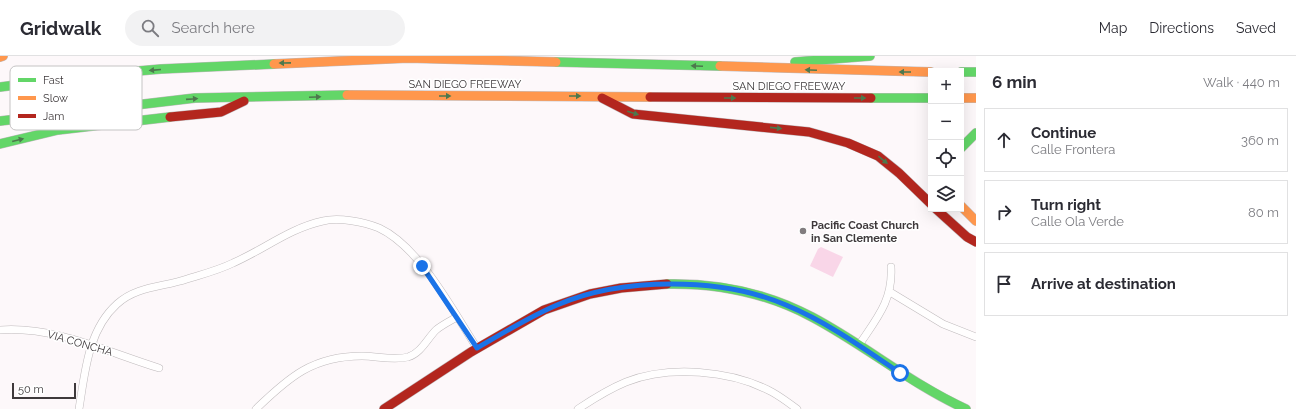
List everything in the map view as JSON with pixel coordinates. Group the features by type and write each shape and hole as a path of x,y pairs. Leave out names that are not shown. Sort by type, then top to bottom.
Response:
{"main road":[{"path":"399,56 408,58"},
{"path":"736,68 870,56"},
{"name":"SAN DIEGO FREEWAY","path":"142,71 408,58 736,68 928,72"},
{"path":"964,72 976,72"},
{"name":"SAN DIEGO FREEWAY","path":"0,87 10,86"},
{"name":"SAN DIEGO FREEWAY","path":"142,103 195,98 248,99 357,95 928,98"},
{"path":"598,96 633,114 809,132 848,143 878,156 899,173 928,201"},
{"path":"964,98 976,98"},
{"path":"142,120 222,112 248,99"},
{"name":"SAN DIEGO FREEWAY","path":"0,121 10,119"},
{"path":"0,144 58,130"},
{"path":"964,145 976,133"},
{"path":"964,209 976,221"},
{"path":"939,212 968,237 976,242"},
{"path":"384,409 477,348 558,304 598,292 655,284 711,285 747,292 784,304 811,316 929,391 966,409"}],"street":[{"path":"79,409 91,344 100,322 117,303 130,294 145,289 186,280 233,263 308,225 325,220 360,223 378,228 388,233 406,247 417,257 477,348"},
{"path":"858,345 886,302 893,280 891,267"},
{"path":"890,292 943,324 976,337"},
{"path":"256,409 289,378 321,363 351,357 393,359 412,355 440,327 457,317"},
{"name":"VIA CONCHA","path":"0,330 13,329 36,331 91,344 159,368"},
{"path":"578,409 596,397 627,382 658,374 702,372 739,379 772,392 797,409"}],"shaded area":[{"path":"821,247 843,257 833,277 810,266 818,249"}],"traffic: fast":[{"path":"795,62 870,56"},
{"path":"556,62 720,66"},
{"path":"142,71 274,64"},
{"path":"964,72 976,72"},
{"path":"0,87 10,86"},
{"path":"142,104 195,98 347,95"},
{"path":"871,98 928,98"},
{"path":"142,120 170,117"},
{"path":"0,121 10,120"},
{"path":"0,144 58,130"},
{"path":"964,145 976,133"},
{"path":"667,284 704,285 741,291 760,296 795,309 832,328 926,388 966,409"}],"traffic: slow":[{"path":"274,64 408,58 556,62"},
{"path":"720,66 928,72"},
{"path":"347,95 650,97"},
{"path":"964,98 976,98"},
{"path":"964,209 976,221"}],"traffic: jam":[{"path":"650,97 871,98"},
{"path":"602,98 633,114 809,132 848,143 878,156 899,173 928,201"},
{"path":"170,117 221,112 244,101"},
{"path":"939,212 967,237 976,242"},
{"path":"384,409 471,352 544,310 590,294 621,288 667,284"}],"place":[{"name":"Pacific Coast Church in San Clemente","path":"803,231"}],"route":[{"path":"422,266 477,348 558,304 598,292 655,284 711,285 747,292 784,304 811,316 900,373"}]}
